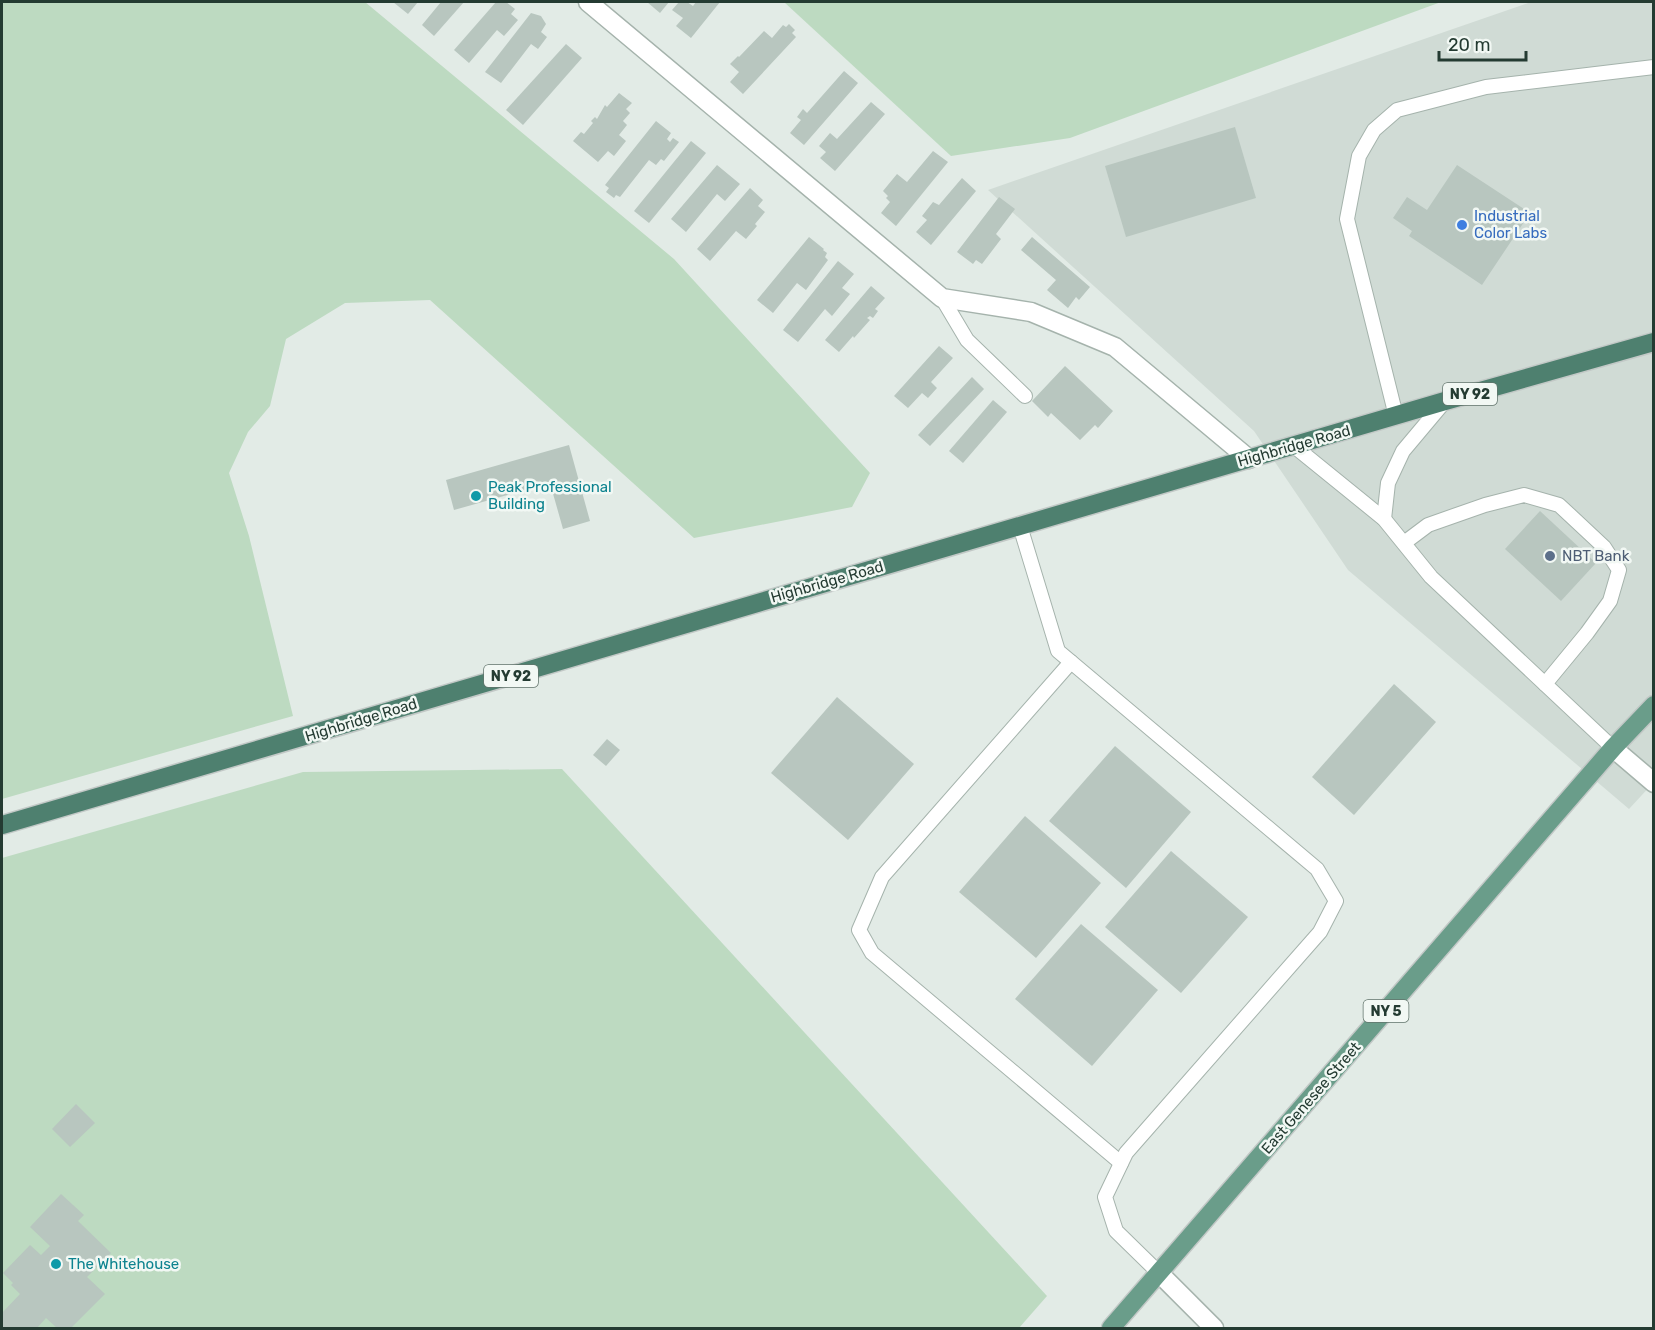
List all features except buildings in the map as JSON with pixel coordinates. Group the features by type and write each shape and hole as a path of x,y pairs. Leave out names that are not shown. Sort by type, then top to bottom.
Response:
{"highway":[{"name":"Highbridge Road","path":"2,825 1445,401 1651,345"}],"main road":[{"name":"East Genesee Street","path":"1111,1329 1613,748 1653,705"}],"street":[{"path":"588,2 942,298 1031,312 1115,346 1249,459"},
{"path":"1613,748 1653,783"},
{"path":"1159,1273 1214,1329"}],"lane":[{"path":"1396,416 1347,219 1359,156 1374,130 1396,110 1486,87 1653,67"},
{"path":"942,298 967,340 1025,396"},
{"path":"1384,519 1388,483 1403,451 1445,401"},
{"path":"1294,446 1384,519 1431,577 1613,748"},
{"path":"1404,543 1428,525 1485,505 1524,495 1559,505 1604,547 1619,570 1610,601 1545,684"},
{"path":"1020,526 1058,651 1317,868 1336,901 1320,932 1126,1153 1121,1163 1105,1197 1116,1231 1159,1273"},
{"path":"1071,662 882,877 859,930 872,953 1121,1163"}],"shaded area":[{"path":"1531,2 1653,2 1654,782 1629,809 1348,570 1254,431 988,190"}],"green space":[{"path":"2,2 365,2 674,259 870,473 852,507 694,538 430,300 345,303 286,339 270,406 248,432 229,473 249,536 293,716 2,799"},
{"path":"784,2 1441,2 1070,138 951,156"},
{"path":"562,769 1047,1296 1019,1328 2,1328 2,858 303,772"}],"place":[{"name":"Industrial Color Labs","path":"1462,225"},
{"name":"Peak Professional Building","path":"476,496"},
{"name":"NBT Bank","path":"1550,556"},
{"name":"The Whitehouse","path":"56,1264"}]}
